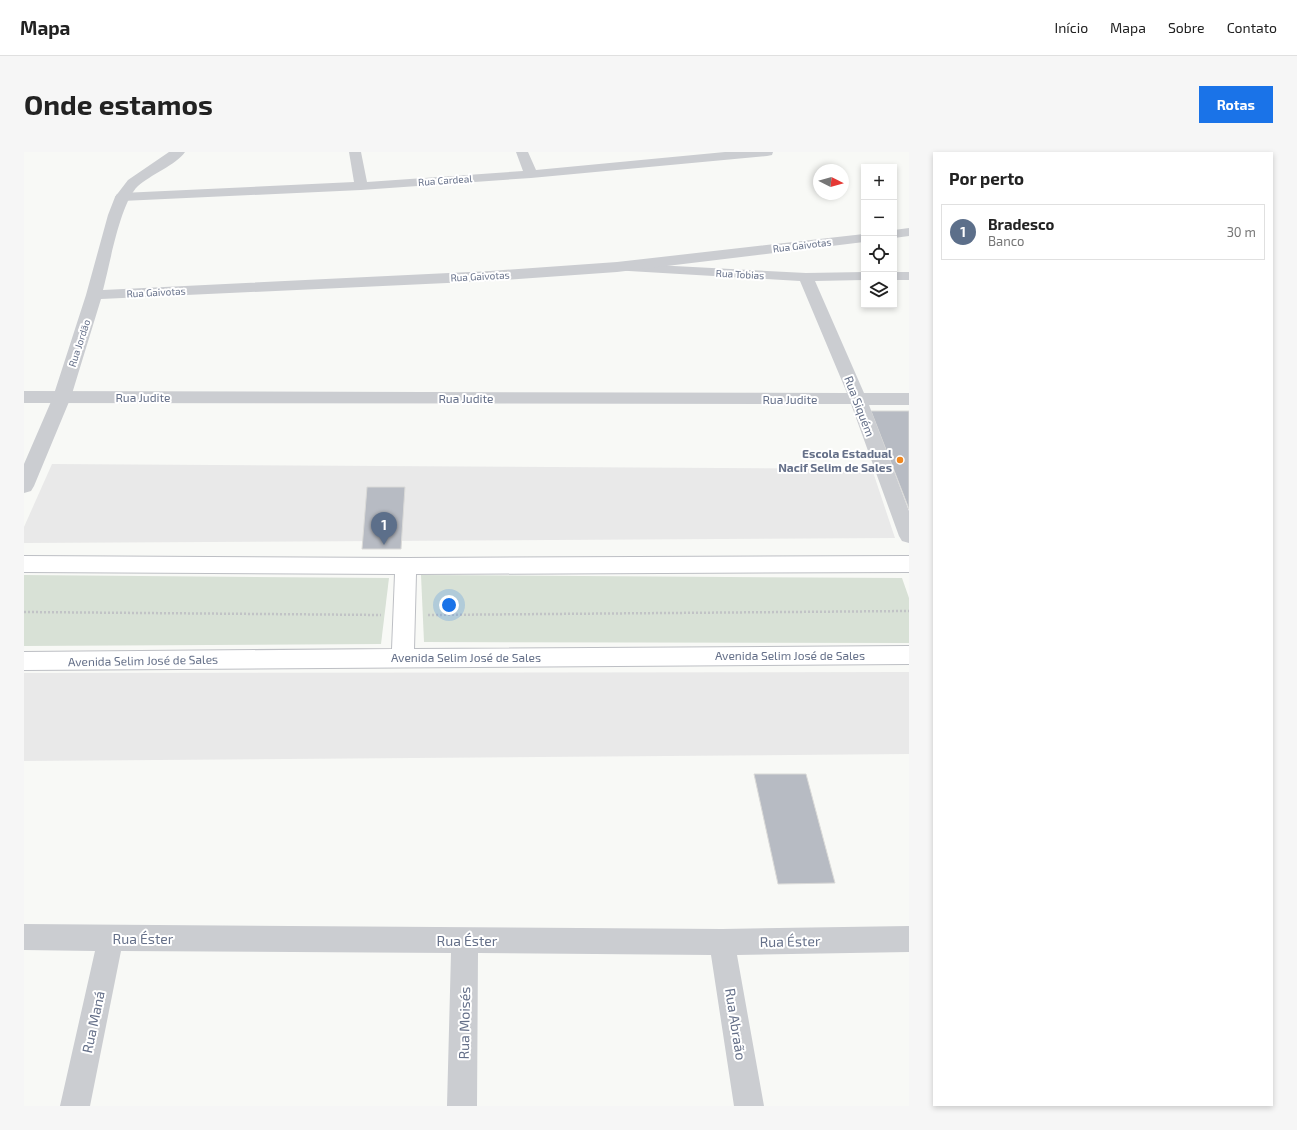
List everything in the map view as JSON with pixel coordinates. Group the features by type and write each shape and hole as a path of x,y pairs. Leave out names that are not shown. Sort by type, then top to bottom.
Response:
{"main road":[{"path":"24,564 406,566 909,564"},
{"path":"403,658 403,615 406,566"},
{"name":"Avenida Selim José de Sales","path":"24,661 909,654"}],"street":[{"name":"Rua Jordão","path":"24,486 62,397 94,295 115,215 122,197 133,183 178,152"},
{"path":"355,152 361,186"},
{"path":"522,152 531,174"},
{"name":"Rua Cardeal","path":"122,197 361,186 531,174 689,156 767,152"},
{"path":"897,234 909,232"},
{"name":"Rua Gaivotas","path":"94,295 490,276 617,267 861,238"},
{"name":"Rua Tobias","path":"617,267 806,277 861,276"},
{"path":"897,276 909,276"},
{"name":"Rua Siquém","path":"806,277 858,399 909,536"},
{"name":"Rua Judite","path":"24,397 909,399"},
{"name":"Rua Éster","path":"24,937 722,942 909,938"},
{"name":"Rua Maná","path":"75,1106 111,938"},
{"name":"Rua Moisés","path":"462,1106 466,940"},
{"name":"Rua Abraão","path":"722,942 749,1106"}],"path":[{"path":"24,612 403,615 909,611"}],"shaded area":[{"path":"52,464 872,469 895,538 24,543 24,527"},
{"path":"24,575 389,578 381,644 24,646"},
{"path":"421,575 902,578 909,598 909,643 424,642"},
{"path":"909,672 909,754 24,761 24,673"}],"building":[{"name":"Escola Estadual Nacif Selim de Sales","path":"871,411 909,411 909,509"},
{"path":"367,487 405,487 401,549 362,549"},
{"path":"754,774 806,774 835,883 778,884"}],"place":[{"name":"Escola Estadual Nacif Selim de Sales","path":"900,460"},
{"name":"Bradesco","path":"384,545"}]}
